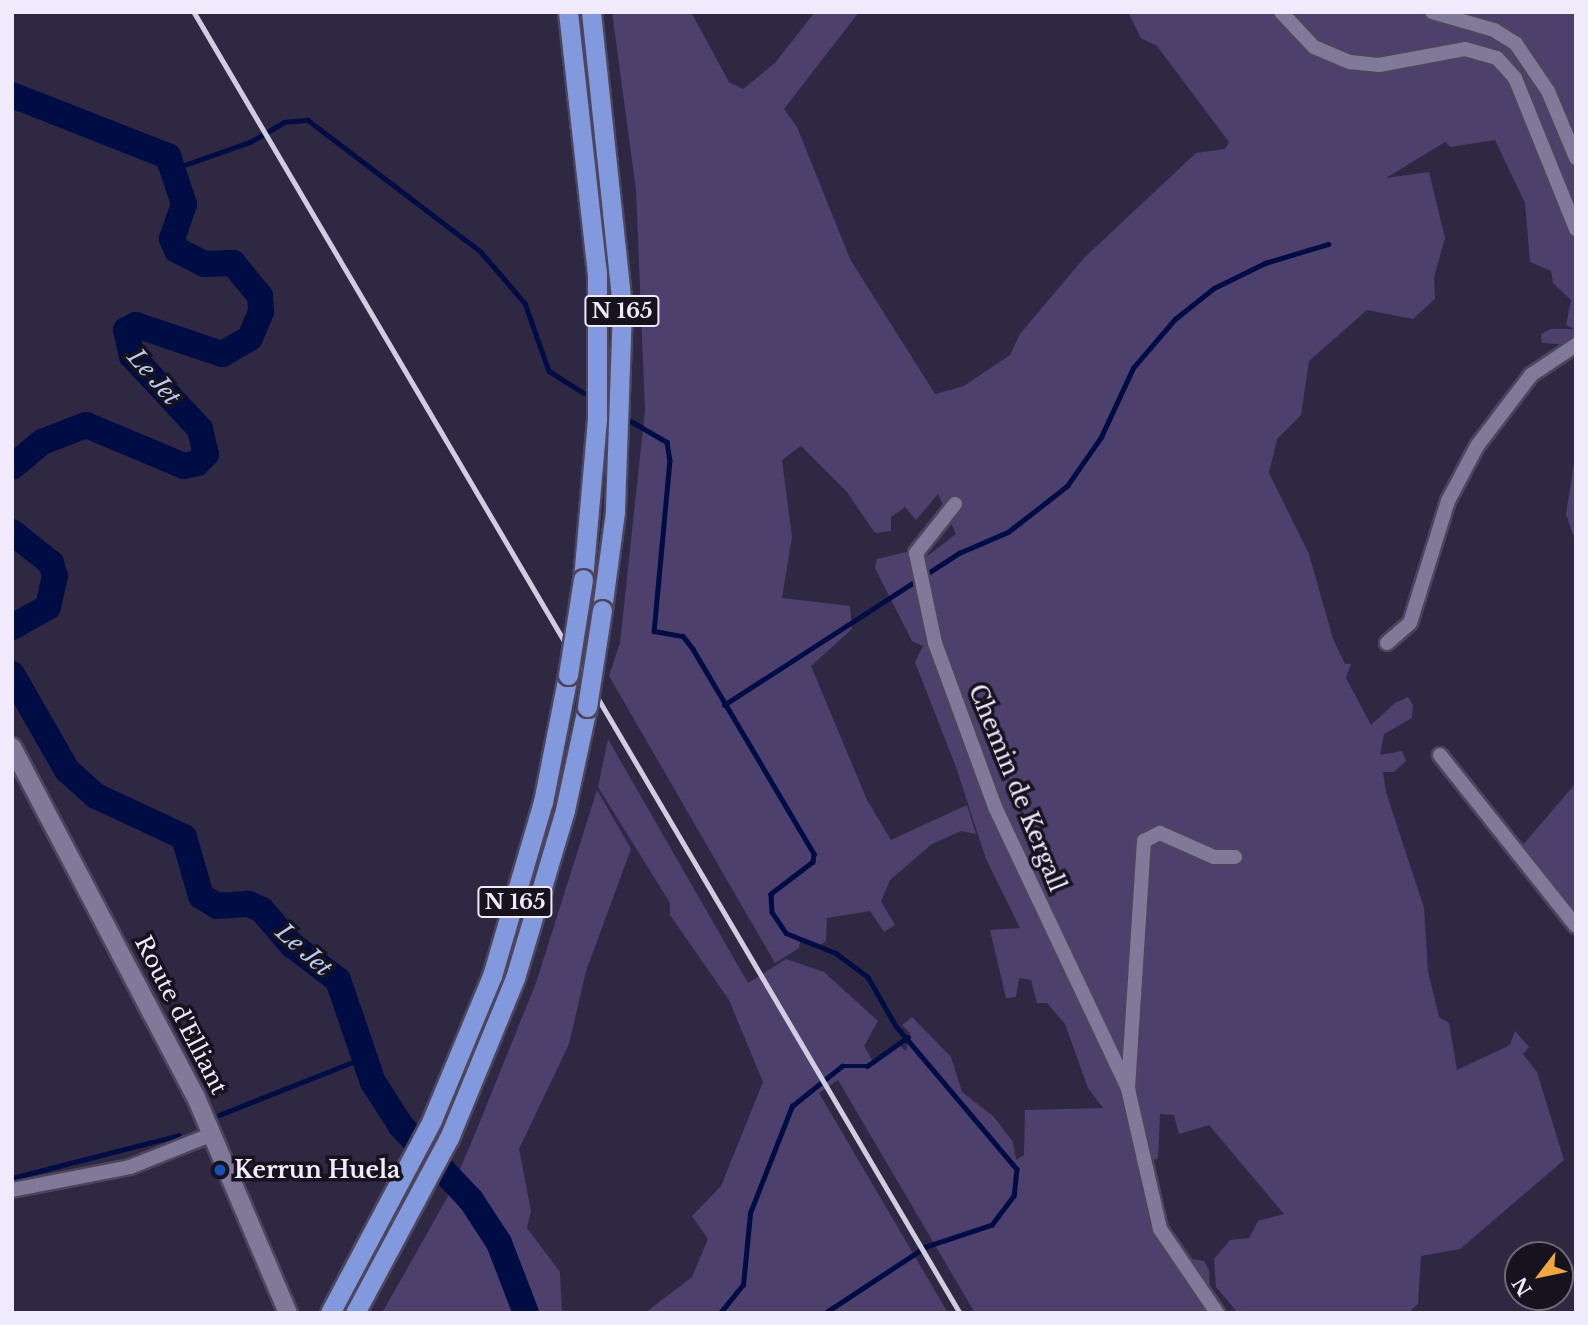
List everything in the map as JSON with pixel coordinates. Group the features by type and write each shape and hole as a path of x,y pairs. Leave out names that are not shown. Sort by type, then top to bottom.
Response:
{"highway":[{"name":"N 165","path":"330,1313 390,1204 432,1120 512,911 568,675 583,579 597,419 598,285 589,159 569,12"},
{"name":"N 165","path":"355,1313 422,1193 449,1138 535,919 587,708 603,610 616,486 622,309 591,12"}],"street":[{"path":"1282,12 1314,47 1350,62 1379,65 1465,49 1497,58 1515,78 1576,229"},
{"path":"1432,12 1494,30 1516,44 1548,91 1576,158"},
{"path":"1387,643 1410,623 1448,500 1477,446 1531,375 1576,345"},
{"name":"Chemin de Kergall","path":"955,504 916,553 935,643 995,807 1128,1089 1160,1229 1217,1313"},
{"name":"Route d'Elliant","path":"12,747 213,1134 288,1313"},
{"path":"1440,755 1576,926"},
{"name":"Chemin de Kergall","path":"1128,1089 1144,841 1160,832 1214,857 1235,857"},
{"path":"12,1190 130,1167 213,1134"}],"shaded area":[{"path":"612,12 691,12 729,82 743,89 775,63 815,12 859,12 784,109 797,127 850,259 935,394 964,386 1010,355 1020,334 1084,258 1196,153 1225,149 1229,142 1157,46 1141,38 1128,12 1576,12 1576,356 1558,344 1542,343 1541,334 1551,329 1574,329 1566,325 1571,300 1553,283 1551,271 1530,262 1525,203 1495,140 1451,147 1445,142 1386,178 1429,172 1445,238 1434,277 1435,299 1413,319 1367,310 1309,361 1301,415 1277,439 1269,473 1309,554 1333,639 1345,664 1351,664 1346,678 1371,725 1395,703 1408,697 1413,705 1412,718 1384,734 1380,755 1402,751 1406,761 1394,772 1383,772 1386,792 1424,908 1428,971 1439,1017 1449,1023 1457,1070 1510,1045 1515,1031 1529,1047 1523,1054 1537,1072 1564,1160 1460,1249 1421,1256 1418,1304 1408,1313 1238,1313 1216,1287 1214,1259 1230,1240 1249,1238 1258,1221 1284,1214 1209,1125 1179,1134 1174,1115 1160,1114 1158,1159 1139,1161 1175,1256 1204,1261 1209,1270 1210,1313 975,1313 838,1080 819,1093 948,1313 645,1313 692,1277 708,1239 692,1216 721,1186 763,1082 729,1000 670,915 670,903 598,787 608,739 748,983 786,959 824,972 878,1021 864,1046 872,1060 898,1044 906,1051 910,1033 902,1025 912,1017 951,1057 962,1092 993,1116 1013,1142 1016,1160 1024,1155 1025,1110 1103,1108 1088,1088 1065,1024 1047,1003 1037,1003 1031,980 1019,978 1016,997 1006,998 990,930 1020,928 986,859 956,767 915,662 923,646 912,641 875,568 877,559 906,552 921,561 956,534 938,494 916,520 905,507 891,517 891,531 875,533 847,492 801,446 782,460 792,537 782,598 850,606 852,629 811,666 867,800 891,840 967,805 976,834 961,831 932,844 890,880 881,901 895,925 884,932 870,911 827,918 826,941 818,947 801,938 799,948 775,963 609,676 620,643 645,410 636,190"},
{"path":"1576,450 1576,543 1566,514"},
{"path":"1576,783 1576,914 1521,847"},
{"path":"597,790 631,849 586,971 569,1044 519,1149 531,1211 527,1228 560,1272 562,1313 382,1313 451,1191 479,1124 536,983"}],"waterway":[{"name":"Le Jet","path":"12,95 168,156 184,204 172,239 177,250 204,264 233,263 260,296 261,312 250,338 222,354 136,325 126,330 132,356 200,429 206,454 197,463 184,466 86,425 42,442 12,467"},
{"path":"176,168 250,142 284,122 308,120 481,252 525,303 549,371 584,393"},
{"path":"724,705 959,553 1008,532 1067,486 1101,437 1133,368 1175,319 1214,288 1265,263 1328,244"},
{"path":"629,420 667,442 670,460 654,631 683,636 693,649 814,854 813,862 771,894 772,912 786,933 836,953 868,977 896,1026 1017,1169 1014,1196 992,1225 926,1247 826,1313"},
{"name":"Le Jet","path":"12,532 51,563 55,576 48,607 12,627"},
{"name":"Le Jet","path":"12,674 67,770 96,796 184,837 201,896 217,906 249,904 262,910 292,945 338,980 373,1082 401,1126 471,1200 499,1243 526,1313"},
{"path":"720,1313 743,1285 750,1213 792,1106 842,1066 867,1066 908,1037"},
{"path":"219,1115 363,1058"},
{"path":"12,1178 179,1135"}],"railway":[{"path":"194,12 960,1313"}],"place":[{"name":"Kerrun Huela","path":"220,1170"}]}
